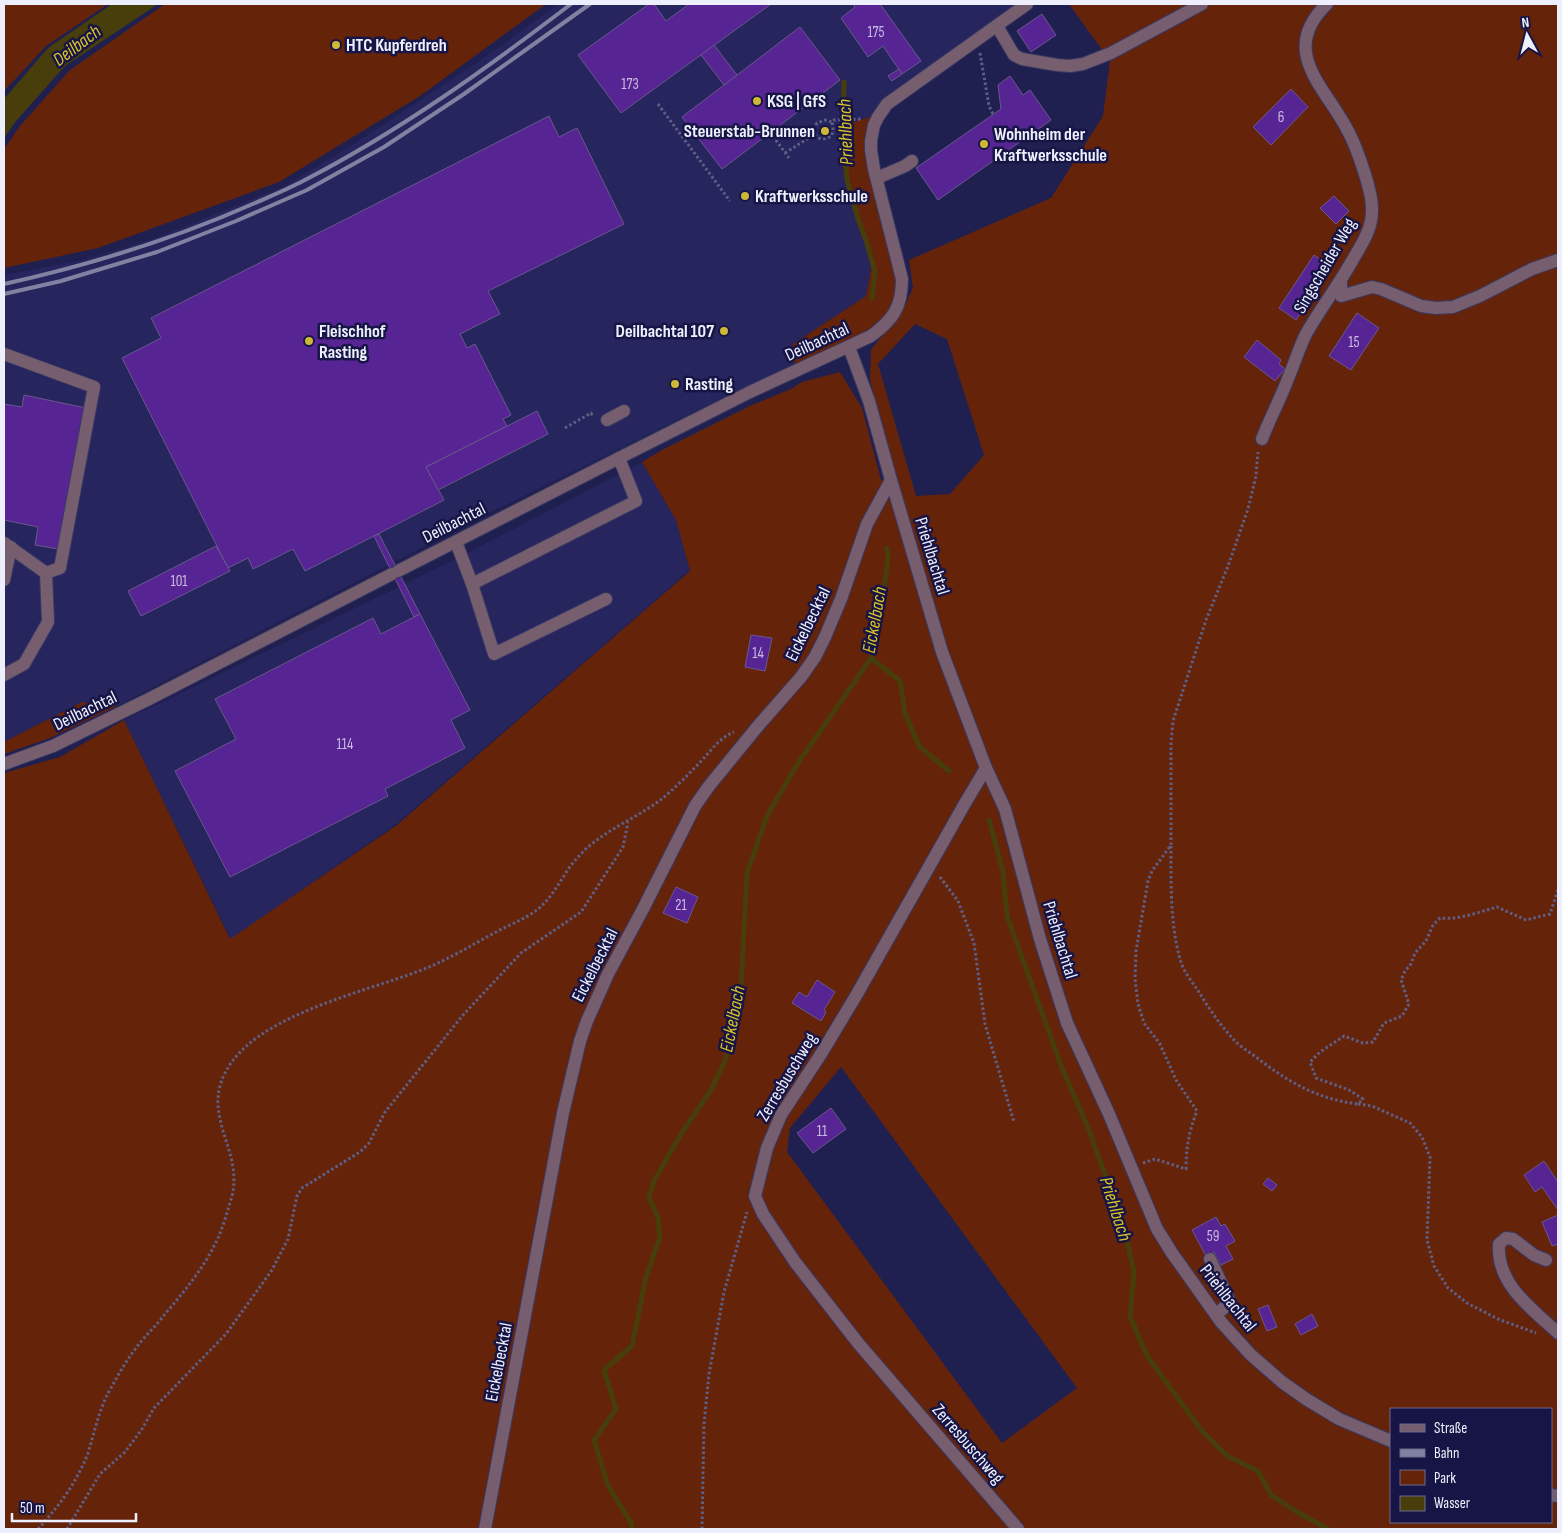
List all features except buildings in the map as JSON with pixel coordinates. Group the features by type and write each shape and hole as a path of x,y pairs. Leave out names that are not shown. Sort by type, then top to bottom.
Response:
{"street":[{"name":"Deilbachtal","path":"4,764 54,746 149,699 619,458 750,392 849,347 883,328 899,306 902,294 902,279 876,178 871,141 874,125 883,110 895,98 1027,4"},
{"path":"997,26 1014,54 1022,59 1070,66 1083,64 1111,52 1202,4"},
{"name":"Singscheider Weg","path":"1262,439 1299,349 1366,237 1372,217 1372,207 1365,178 1350,133 1321,89 1308,63 1305,51 1306,36 1312,23 1320,10 1327,4"},
{"path":"876,178 912,161"},
{"path":"1341,281 1341,296 1372,287 1421,306 1436,308 1453,307 1480,296 1532,269 1558,260"},
{"name":"Priehlbachtal","path":"849,347 869,401 942,652 986,768 1005,809 1040,939 1067,1023 1109,1114 1158,1229 1172,1253 1216,1315 1252,1355 1282,1382 1339,1419 1390,1441"},
{"path":"4,354 94,387 60,568 46,573"},
{"path":"601,420 624,411"},
{"path":"472,584 636,501 619,458"},
{"name":"Eickelbecktal","path":"485,1529 563,1113 580,1041 587,1021 608,974 695,806 758,726 801,677 815,657 842,600 867,524 891,480"},
{"path":"456,542 472,584 494,654 606,599"},
{"path":"7,545 46,573"},
{"path":"4,580 7,545"},
{"path":"4,675 24,664 48,622 46,573"},
{"name":"Zerresbuschweg","path":"986,768 822,1054 781,1115 767,1148 755,1196 763,1214 795,1262 858,1343 1018,1529"},
{"path":"1546,1260 1534,1255 1513,1238 1506,1238 1499,1244 1498,1254 1503,1273 1511,1287 1558,1334"},
{"path":"1210,1259 1230,1302 1216,1315"}],"path":[{"path":"977,40 989,106 993,114"},
{"path":"658,104 730,201"},
{"path":"832,122 832,135 828,139 821,139 815,134 814,129 817,123 826,120 832,122 834,120 854,120"},
{"path":"770,132 789,158"},
{"path":"785,153 815,134"},
{"path":"564,428 591,413 601,420"},
{"path":"1262,439 1248,509 1235,548 1206,620 1173,721 1171,743 1171,846 1174,922 1180,960 1184,970 1209,1009 1236,1041 1267,1066 1294,1083 1337,1102 1372,1106 1410,1123 1422,1137 1430,1157 1427,1240 1434,1266 1448,1288 1467,1303 1490,1315 1544,1335"},
{"path":"38,1529 54,1512 74,1482 87,1454 101,1408 111,1388 139,1344 165,1315 196,1275 216,1244 234,1182 234,1168 224,1136 217,1100 221,1082 232,1062 248,1046 283,1021 341,998 422,970 460,953 542,907 551,897 568,868 593,843 664,797 727,735 758,726"},
{"path":"67,1529 100,1474 125,1452 154,1408 226,1334 272,1270 288,1239 297,1196 302,1188 360,1152 370,1143 386,1112 463,1015 521,953 581,912 623,847 629,821"},
{"path":"1131,1166 1155,1159 1186,1169 1186,1148 1191,1125 1197,1112 1176,1080 1160,1044 1144,1023 1138,1004 1136,988 1136,951 1148,881 1152,871 1171,846"},
{"path":"930,864 958,901 974,943 985,1024 1014,1122"},
{"path":"1358,1104 1363,1099 1349,1090 1316,1078 1310,1062 1320,1052 1344,1036 1363,1043 1373,1042 1384,1023 1402,1016 1409,1004 1401,980 1405,971 1412,964 1415,953 1426,941 1433,925 1440,918 1450,919 1497,907 1526,920 1550,914 1558,890"},
{"path":"702,1529 704,1424 709,1374 724,1292 750,1202 755,1196"}],"shaded area":[{"path":"558,4 1026,4 876,115 839,127 855,217 872,264 866,296 793,344 796,365 748,385 467,524 117,706 82,702 4,742 4,275 83,260 153,239 283,187 357,142 481,60"},
{"path":"642,462 676,520 690,570 396,824 231,939 124,720 462,556"}],"green space":[{"path":"4,4 108,4 46,46 4,91"},
{"path":"165,4 546,4 420,96 279,182 98,248 4,268 4,149 20,126 70,70"},
{"path":"1069,4 1558,4 1558,1529 4,1529 4,773 60,757 124,720 230,939 397,825 690,571 676,520 642,462 750,406 791,389 802,382 840,372 862,408 881,480 896,477 870,380 871,350 903,309 913,288 909,260 1051,198 1103,116 1111,53 1103,51","holes":["915,324 947,339 984,455 950,494 916,496 878,364","841,1067 1077,1388 1002,1443 787,1152 790,1128"]},
{"path":"876,115 873,123 899,293 883,323 796,365 790,356 793,344 866,296 872,264 855,217 844,175 838,127"},
{"path":"82,702 117,706 50,738 4,754 4,742"}],"water":[{"name":"Deilbach","path":"112,4 158,4 65,66 16,121 4,138 4,99 48,48"}],"waterway":[{"name":"Priehlbach","path":"844,82 843,122 847,180 875,272 872,298"},
{"name":"Eickelbach","path":"631,1529 632,1524 608,1486 594,1440 616,1409 604,1370 632,1346 646,1277 660,1237 658,1218 649,1197 654,1181 681,1134 711,1090 726,1059 727,1046 737,1017 741,988 747,873 767,816 798,763 871,658 882,603 888,559 887,548"},
{"name":"Priehlbach","path":"871,658 900,681 905,713 919,746 949,771"},
{"name":"Priehlbach","path":"989,820 1003,872 1007,916 1062,1068 1087,1125 1123,1224 1134,1272 1130,1316 1147,1356 1202,1431 1227,1456 1258,1471 1271,1495 1328,1529"}],"railway":[{"path":"4,284 100,260 131,250 194,228 297,184 373,142 441,99 571,4"},
{"path":"4,294 61,281 157,252 236,221 307,190 384,147 464,94 590,4"}],"place":[{"name":"HTC Kupferdreh","path":"336,45"},
{"name":"KSG | GfS","path":"757,101"},
{"name":"Steuerstab-Brunnen","path":"825,131"},
{"name":"Wohnheim der Kraftwerksschule","path":"984,144"},
{"name":"Kraftwerksschule","path":"745,196"},
{"name":"Deilbachtal 107","path":"724,331"},
{"name":"Fleischhof Rasting","path":"309,341"},
{"name":"Rasting","path":"675,384"}]}
